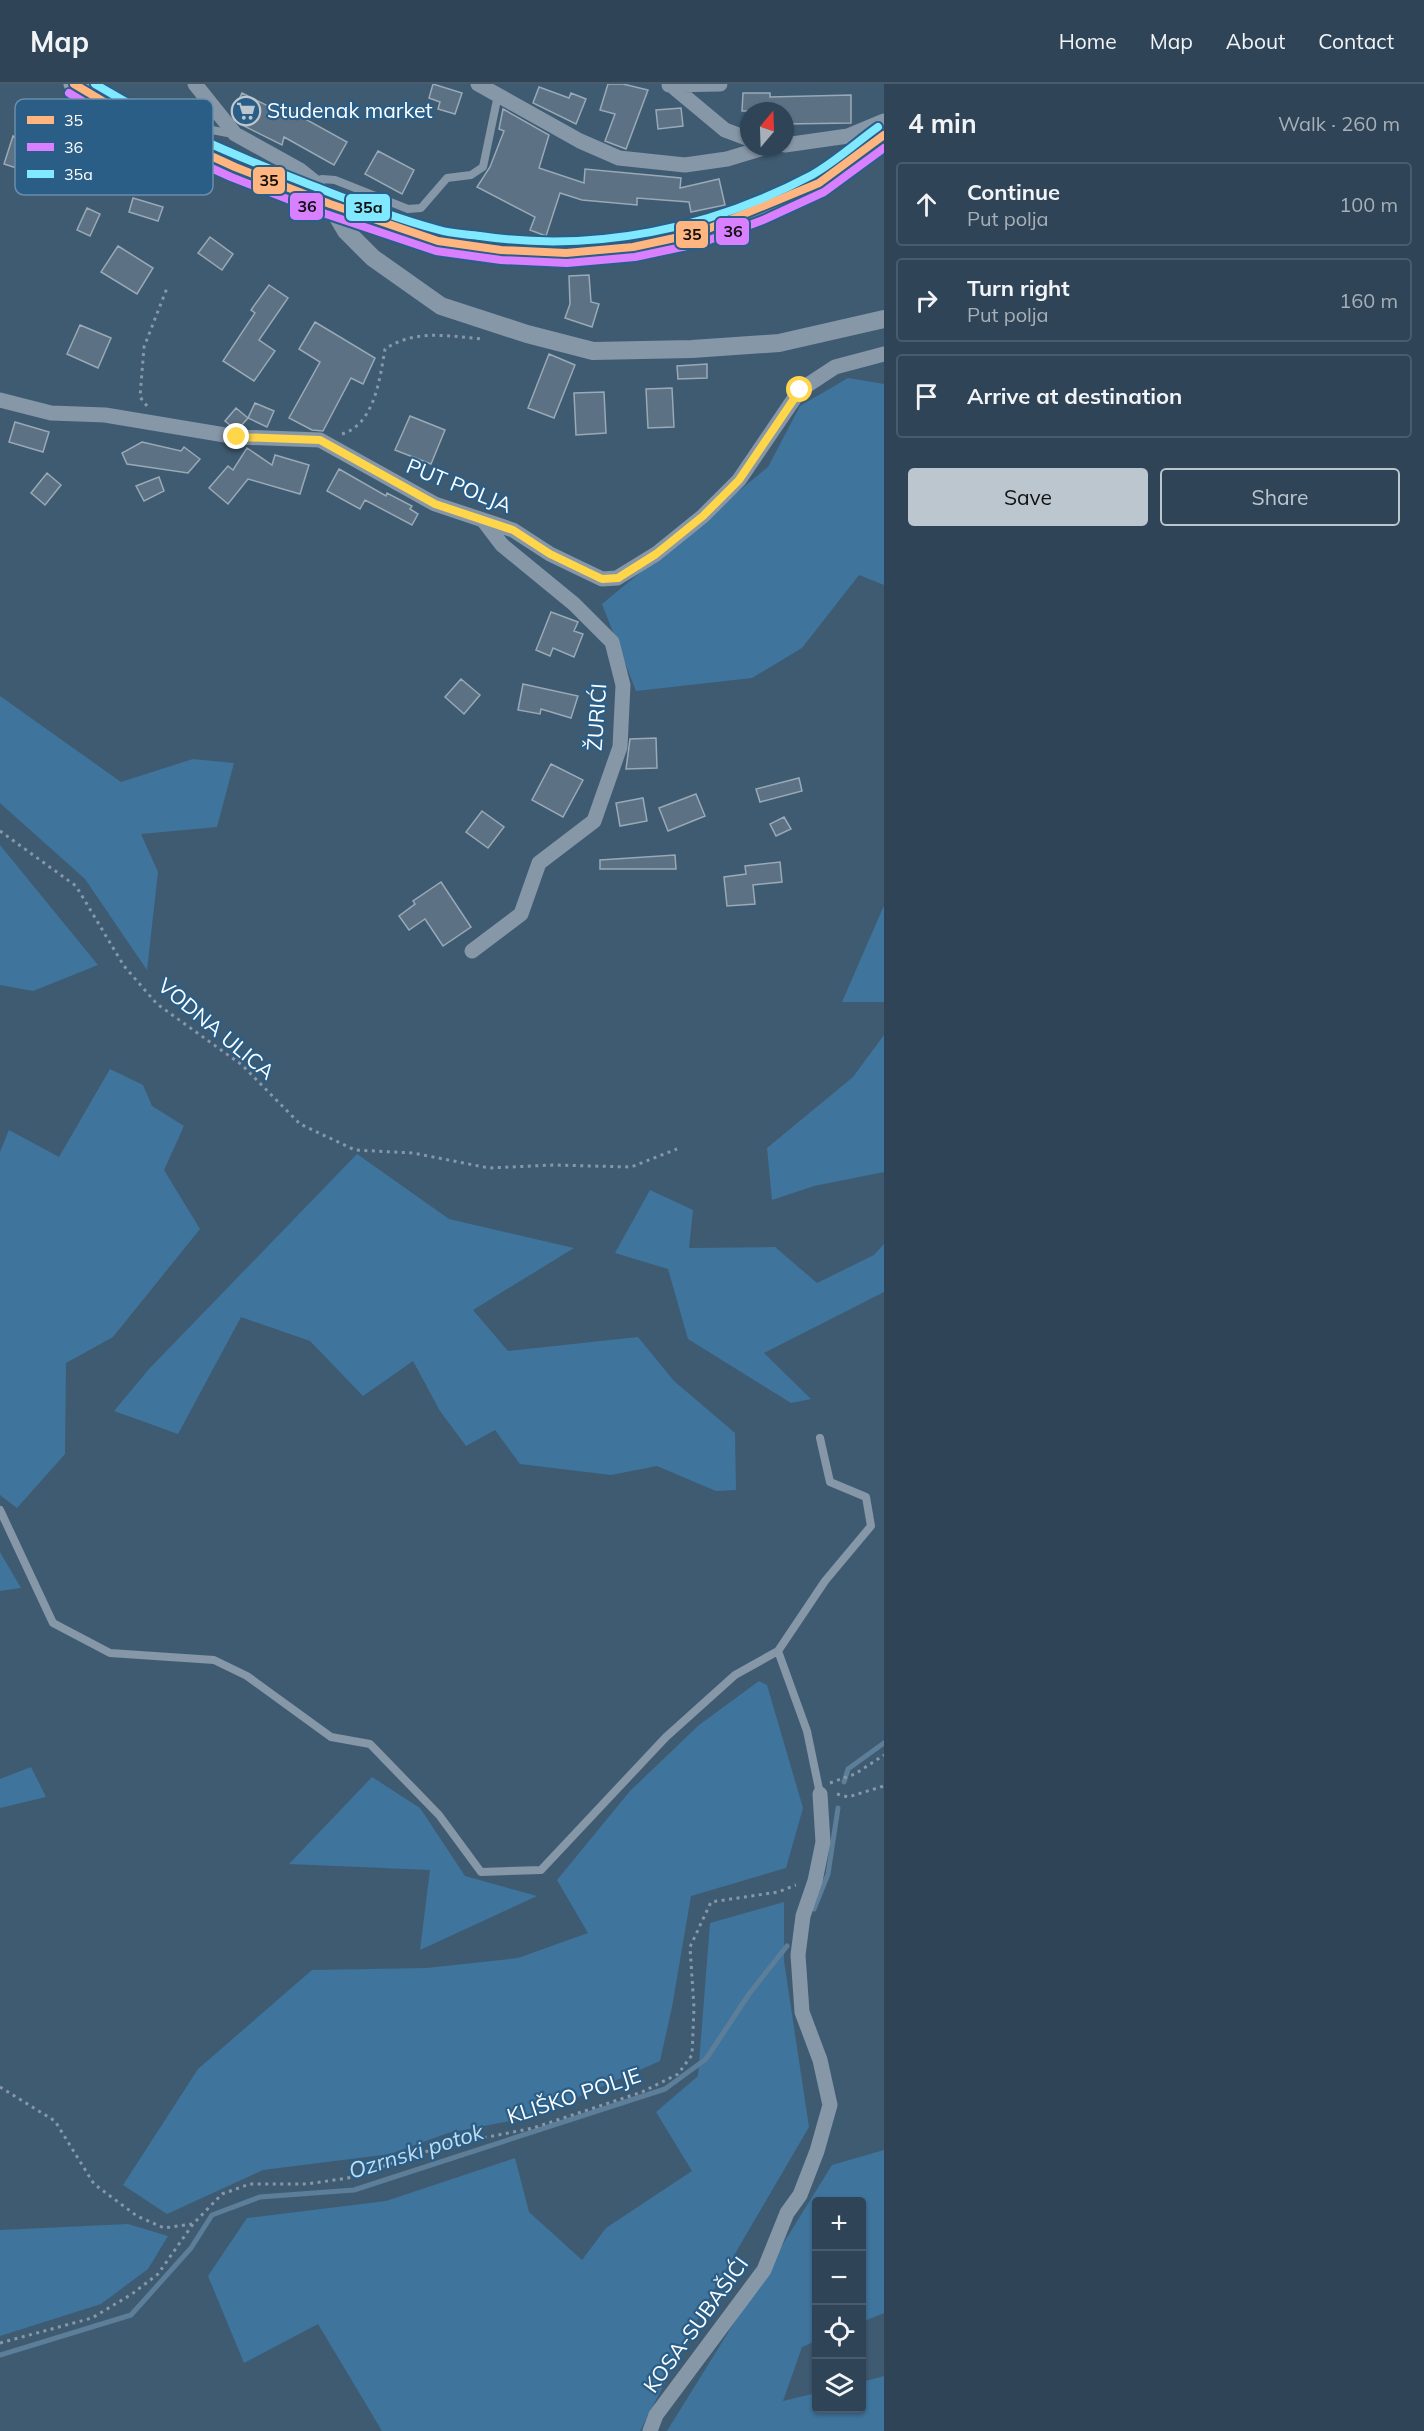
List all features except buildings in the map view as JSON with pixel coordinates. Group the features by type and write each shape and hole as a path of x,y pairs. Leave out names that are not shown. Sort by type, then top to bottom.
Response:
{"main road":[{"path":"74,84 99,99"},
{"path":"213,157 330,204 438,242 501,250 566,254 633,247 698,233 759,210 819,183 884,135"}],"street":[{"path":"195,84 207,99"},
{"path":"478,84 498,93 580,141 619,158 685,165 740,155"},
{"path":"668,85 720,84"},
{"path":"668,85 725,130 740,136"},
{"path":"213,106 235,134 300,170 315,182 346,231 373,258 441,306 527,334 594,351 693,349 779,343 884,319"},
{"path":"794,144 848,136 884,121"},
{"name":"PUT POLJA","path":"0,400 51,413 105,415 237,437 320,440 435,504 513,530 550,554 602,579 618,578 656,554 703,516 739,480 800,390 835,367 884,354"},
{"name":"ŽURIĆI","path":"472,951 521,914 539,863 594,821 620,747 623,685 612,642 574,604 502,545 483,520"},
{"name":"KOSA-SUBAŠIĆI","path":"650,2431 656,2415 764,2270 787,2213 800,2195 818,2151 830,2105 820,2060 802,2012 798,1955 803,1916 815,1881 823,1842 819,1790"}],"lane":[{"path":"315,182 322,179 335,180 408,210 421,208 447,178 471,175 483,167 498,93"},
{"path":"213,130 235,134"},
{"path":"0,1510 53,1623 110,1653 214,1660 247,1676 331,1737 370,1744 439,1815 481,1872 541,1870 666,1737 735,1675 778,1651 825,1581 871,1526 866,1497 830,1482 820,1438"},
{"path":"778,1651 807,1731 819,1790"}],"path":[{"path":"161,425 140,397 144,347 167,288"},
{"path":"320,440 347,432 363,419 377,390 385,349 399,340 432,334 492,340"},
{"name":"VODNA ULICA","path":"0,831 76,886 124,966 157,1004 242,1065 300,1124 355,1150 413,1153 489,1168 552,1165 631,1167 677,1149"},
{"path":"819,1790 855,1774 884,1755"},
{"path":"819,1790 848,1797 884,1786"},
{"name":"KLIŠKO POLJE","path":"0,2343 92,2318 132,2294 158,2274 193,2224 222,2194 250,2184 307,2184 348,2178 443,2146 533,2128 642,2092 678,2074 693,2055 694,2008 690,1947 711,1902 778,1892 815,1881"},
{"path":"0,2087 55,2121 94,2184 137,2216 164,2228 193,2224"}],"shaded area":[{"path":"848,378 884,384 884,585 859,575 802,648 752,678 636,691 602,604 768,467 800,406"},
{"path":"0,696 121,782 193,759 234,763 217,827 141,834 158,872 147,970 85,879 0,803"},
{"path":"0,845 98,965 33,991 0,985"},
{"path":"884,906 884,1002 842,1002 882,910"},
{"path":"884,1035 884,1172 814,1186 772,1200 767,1148 853,1077"},
{"path":"110,1069 143,1085 152,1106 184,1126 164,1170 200,1229 113,1337 66,1363 65,1454 17,1508 0,1495 0,1152 9,1130 59,1157"},
{"path":"357,1154 449,1219 574,1248 473,1310 508,1351 638,1337 674,1381 735,1433 736,1490 716,1491 657,1466 611,1475 520,1464 495,1430 466,1446 440,1411 413,1361 363,1396 310,1341 241,1317 178,1434 114,1411 149,1369"},
{"path":"650,1190 693,1210 689,1248 775,1247 817,1283 874,1255 884,1244 884,1292 764,1353 811,1399 791,1403 688,1339 668,1269 615,1253"},
{"path":"0,1552 21,1588 0,1591"},
{"path":"759,1681 767,1685 803,1808 786,1868 691,1896 672,2007 660,2061 535,2116 448,2133 390,2154 263,2170 167,2214 123,2185 198,2069 312,1970 427,1968 518,1958 588,1933 557,1880 630,1791 699,1725"},
{"path":"31,1767 46,1797 0,1808 0,1779"},
{"path":"372,1777 420,1808 465,1876 537,1896 420,1950 430,1870 289,1864"},
{"path":"784,1902 784,1961 809,2127 705,2305 640,2431 382,2431 318,2324 244,2363 208,2276 247,2218 386,2201 515,2158 529,2212 582,2260 606,2228 692,2171 656,2112 698,2076 710,1923"},
{"path":"884,2150 884,2313 866,2320 866,2197 812,2197 832,2165"},
{"path":"812,2197 812,2343 802,2347 783,2401 812,2394 812,2413 866,2413 866,2381 884,2376 884,2431 667,2431"},
{"path":"128,2224 168,2236 148,2269 101,2304 0,2336 0,2230"}],"waterway":[{"name":"Ozrnski potok","path":"844,1782 848,1769 884,1743"},
{"path":"814,1909 828,1874 838,1808"},
{"name":"Ozrnski potok","path":"0,2355 131,2315 191,2248 212,2215 260,2197 354,2190 665,2089 706,2059 749,1994 787,1946"}],"transit line":[{"name":"35","path":"74,84 99,99"},
{"name":"35a","path":"95,84 120,99"},
{"name":"36","path":"69,93 79,99"},
{"name":"35a","path":"213,145 370,208 444,231 523,240 566,241 651,232 692,223 733,210 812,175 878,127"},
{"name":"35","path":"213,157 330,204 438,241 501,250 566,253 633,247 698,233 819,183 884,135"},
{"name":"36","path":"213,169 326,214 436,251 501,260 567,263 635,257 701,243 763,220 824,192 884,148"}],"place":[{"name":"Studenak market","path":"246,111"}],"route":[{"path":"237,437 320,440 435,504 513,530 550,554 602,579 618,578 656,554 703,516 739,480 800,390"}]}
